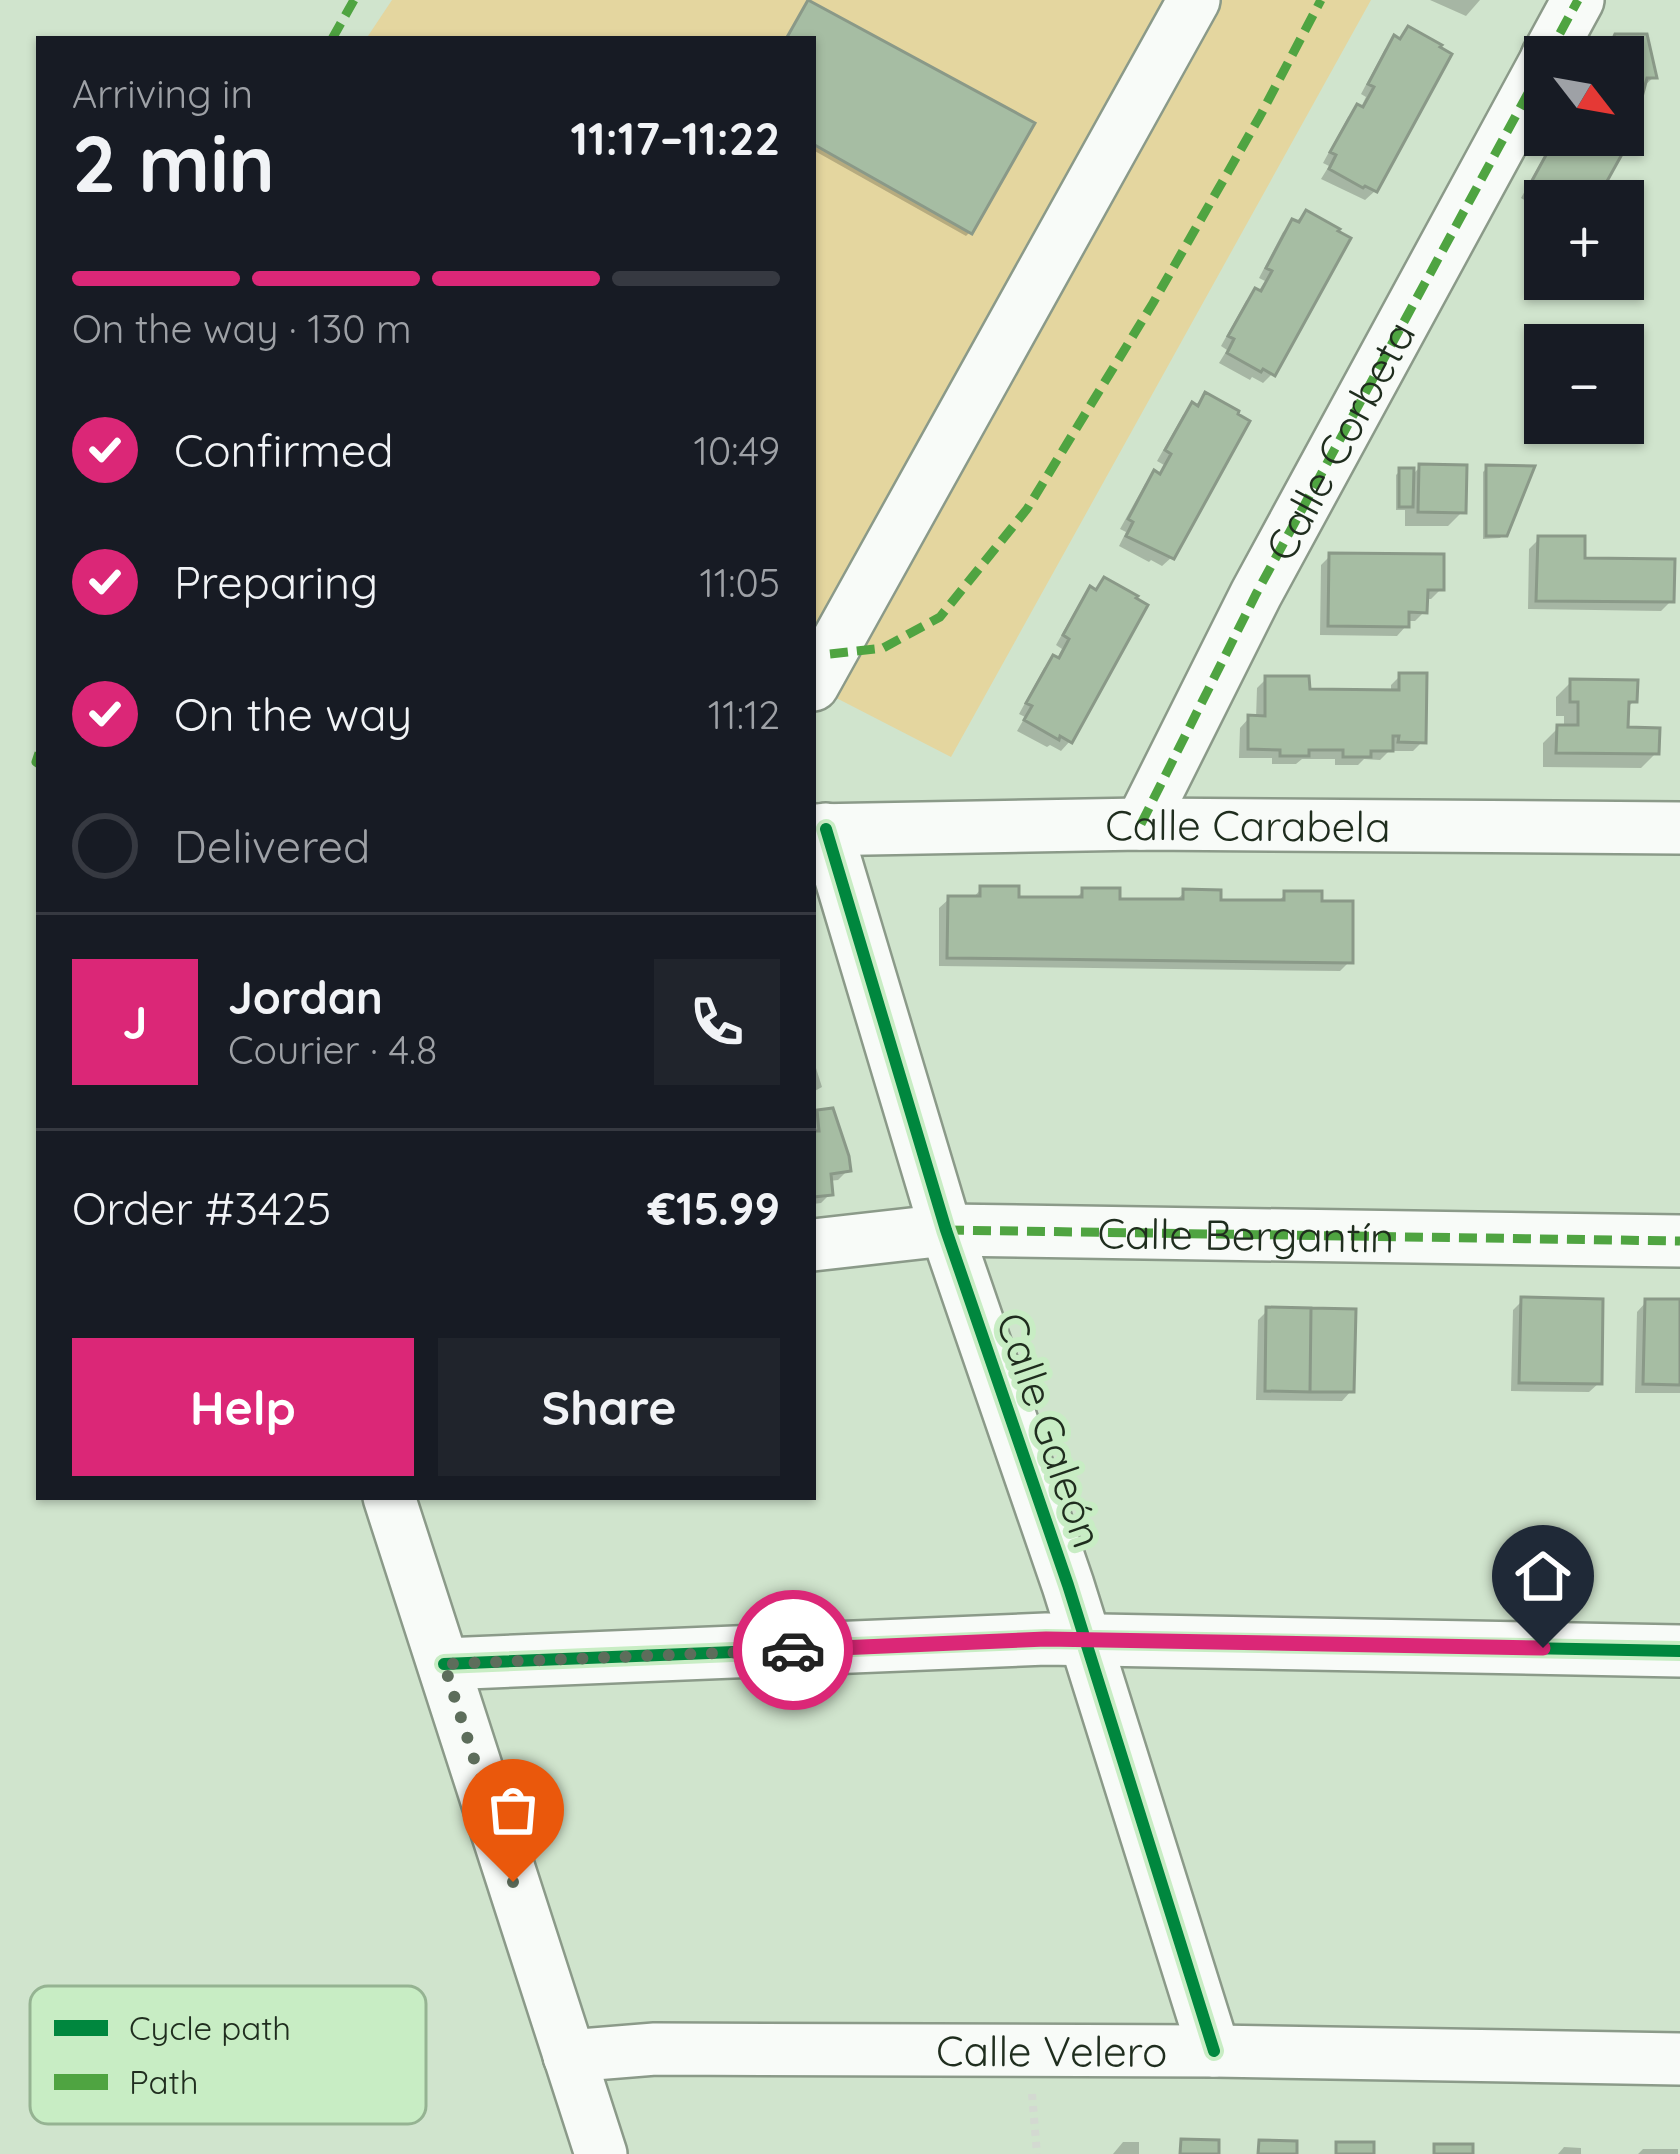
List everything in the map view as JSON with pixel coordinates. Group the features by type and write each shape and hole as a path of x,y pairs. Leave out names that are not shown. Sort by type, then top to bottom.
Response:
{"street":[{"path":"816,680 1194,0"},
{"name":"Calle Corbeta","path":"1558,36 1578,0"},
{"name":"Calle Corbeta","path":"1141,824 1256,594 1524,100"},
{"name":"Calle Carabela","path":"820,829 1141,824 1680,828"},
{"name":"Calle Galeón","path":"820,829 1214,2051"},
{"name":"Calle Bergantín","path":"816,1245 946,1230 1680,1241"},
{"path":"390,1500 602,2154"},
{"path":"444,1664 1046,1639 1680,1651"},
{"name":"Calle Velero","path":"568,2056 655,2049 1028,2050 1680,2059"}],"path":[{"path":"1028,2050 1037,2154"}],"shaded area":[{"path":"392,0 1371,0 951,757 816,688 816,36 368,36"}],"building":[{"path":"808,0 1035,123 972,234 816,146 816,36 788,36"},
{"path":"1408,26 1452,54 1377,192 1329,169 1336,155 1330,152 1357,104 1363,107 1374,87 1368,84 1394,35 1400,39"},
{"path":"1647,34 1657,78 1647,78 1644,90 1644,36 1614,36"},
{"path":"1546,156 1621,156 1608,180 1532,180"},
{"path":"1306,210 1351,238 1275,376 1227,353 1234,339 1228,336 1255,288 1261,291 1272,271 1266,268 1292,219 1299,222"},
{"path":"1205,392 1250,421 1174,559 1126,536 1133,522 1128,519 1154,470 1160,474 1171,454 1165,450 1192,402 1198,406"},
{"path":"1419,464 1467,465 1466,513 1418,512"},
{"path":"1486,465 1535,466 1507,536 1486,536"},
{"path":"1399,468 1414,468 1413,507 1399,507"},
{"path":"1538,536 1585,536 1585,558 1675,559 1674,602 1536,601"},
{"path":"1329,553 1444,554 1444,590 1428,590 1427,613 1409,612 1409,627 1328,626"},
{"path":"1104,577 1148,605 1072,743 1060,736 1059,740 1024,720 1032,706 1026,703 1053,655 1059,658 1069,639 1063,635 1090,586 1096,590"},
{"path":"1399,673 1427,673 1426,743 1398,742 1399,736 1393,736 1393,751 1371,751 1371,757 1343,757 1343,750 1280,756 1280,750 1248,749 1248,715 1265,716 1265,676 1309,676 1310,689 1399,690"},
{"path":"1570,679 1638,680 1637,702 1629,702 1628,727 1660,728 1659,754 1556,753 1557,725 1578,725 1578,702 1570,702"},
{"path":"980,886 1019,886 1019,897 1082,897 1082,888 1120,888 1120,899 1183,899 1183,889 1221,890 1221,900 1284,900 1284,891 1322,891 1322,901 1353,901 1353,963 947,958 948,896 980,896"},
{"path":"833,1108 851,1171 831,1174 833,1195 816,1197 819,1131 817,1110"},
{"path":"1521,1297 1603,1299 1602,1384 1519,1383"},
{"path":"1645,1299 1680,1299 1680,1385 1643,1384"},
{"path":"1266,1307 1311,1308 1310,1392 1265,1391"},
{"path":"1311,1308 1356,1309 1354,1392 1310,1392"},
{"path":"1181,2139 1219,2140 1219,2154 1180,2154"},
{"path":"1259,2140 1297,2141 1297,2154 1258,2154"},
{"path":"1336,2142 1374,2142 1374,2154 1336,2154"},
{"path":"1434,2144 1473,2144 1473,2154 1434,2154"}],"marked path":[{"path":"334,36 354,0"},
{"path":"830,654 883,648 940,617 1027,509 1153,303 1321,0"},
{"path":"1558,36 1578,0"},
{"path":"1141,824 1256,594 1524,101"},
{"path":"946,1230 1680,1241"}],"cycle path":[{"path":"826,829 946,1230 1068,1585 1214,2051"},
{"path":"444,1664 1046,1639 1680,1651"}],"way so far":[{"path":"513,1882 444,1664 793,1650"}],"route":[{"path":"793,1650 1046,1639 1543,1648"}]}
